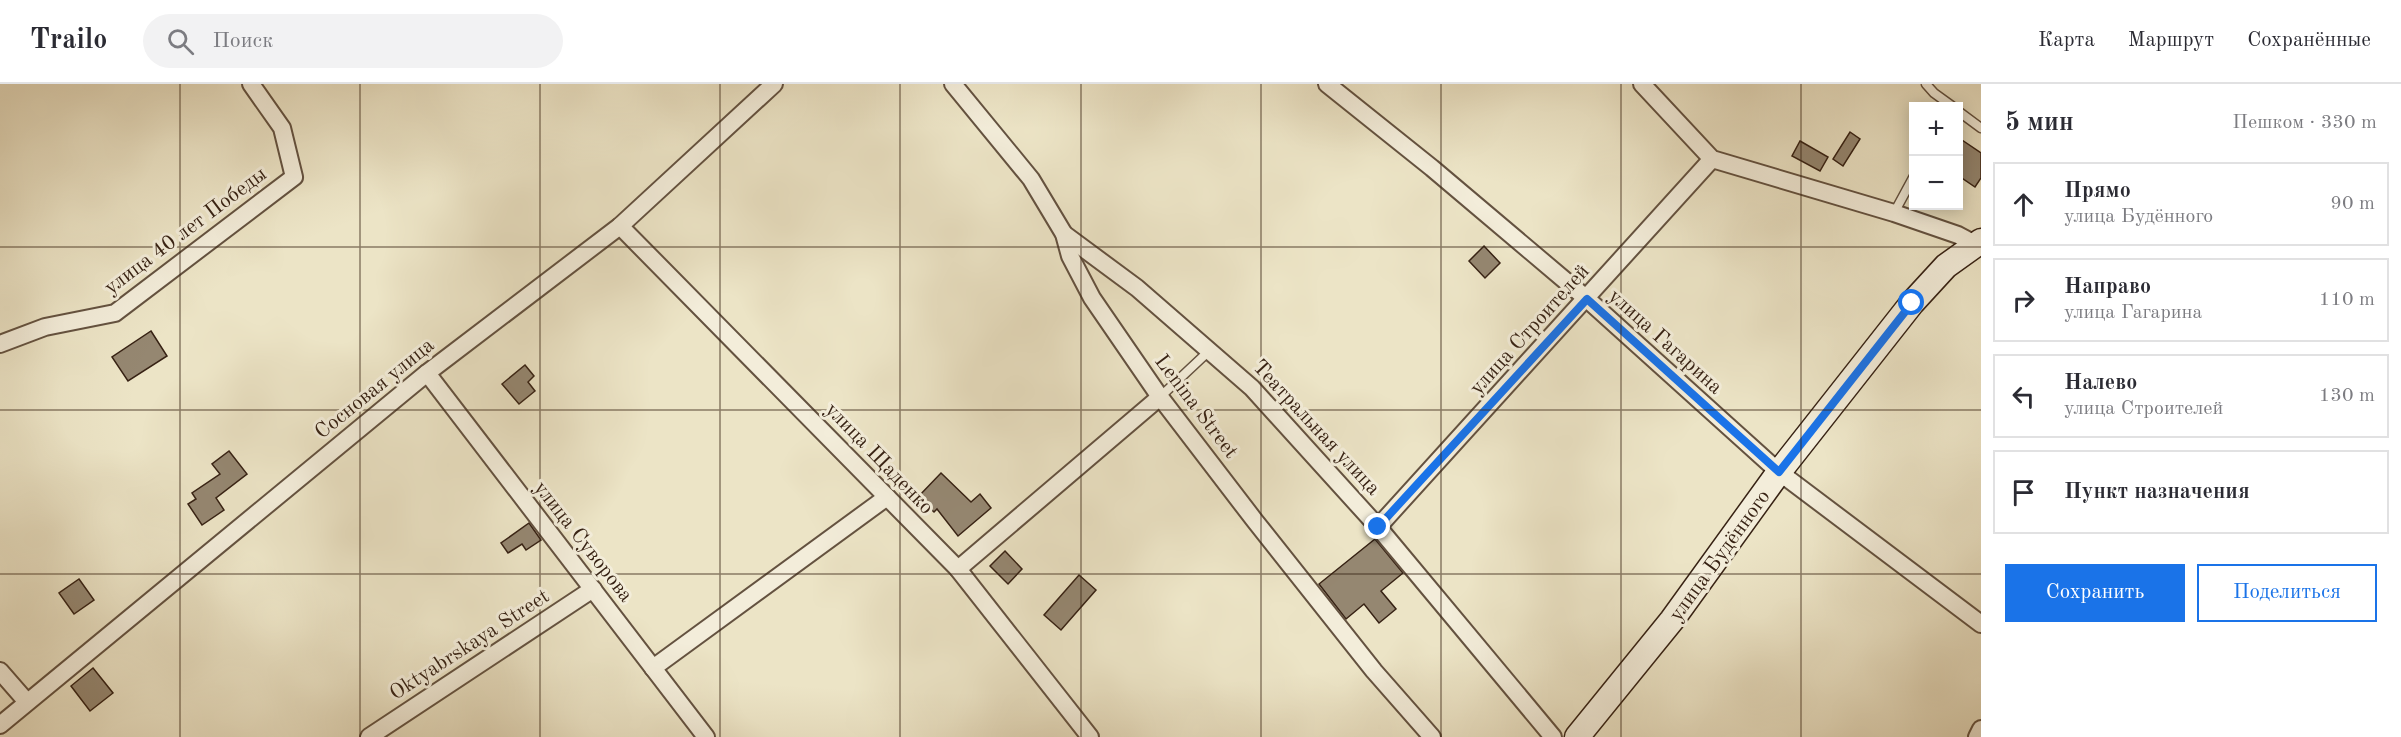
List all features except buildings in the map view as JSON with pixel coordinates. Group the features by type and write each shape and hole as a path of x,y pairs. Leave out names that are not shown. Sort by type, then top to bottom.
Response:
{"main road":[{"name":"улица Будённого","path":"1577,737 1672,620 1779,472 1912,303 1946,266 1978,243"}],"street":[{"name":"улица 40 лет Победы","path":"0,344 45,327 115,313 294,177 282,128 251,84"},
{"name":"Сосновая улица","path":"0,725 427,373 621,226 774,84"},
{"name":"Lenina Street","path":"953,84 1031,179 1064,234 1070,256 1092,298 1160,397 1366,661 1432,737"},
{"name":"улица Гагарина","path":"1327,84 1432,168 1587,299 1779,472 1981,624"},
{"path":"1642,84 1712,159 1894,213 1978,243"},
{"name":"улица Строителей","path":"1378,527 1712,159"},
{"name":"улица Щаденко","path":"621,226 958,569 1090,737"},
{"name":"Театральная улица","path":"1064,234 1137,288 1252,388 1378,527 1553,737"},
{"name":"улица Суворова","path":"427,373 706,737"},
{"path":"958,569 1160,397"},
{"path":"653,668 887,497"},
{"name":"Oktyabrskaya Street","path":"369,737 593,589"},
{"path":"0,671 27,702"},
{"path":"1977,737 1981,729"}],"lane":[{"path":"1926,84 1946,102"},
{"path":"1963,114 1981,128"},
{"path":"1894,213 1909,185"},
{"path":"1160,397 1209,351"}],"route":[{"path":"1378,527 1587,299 1779,472 1912,303"}]}
